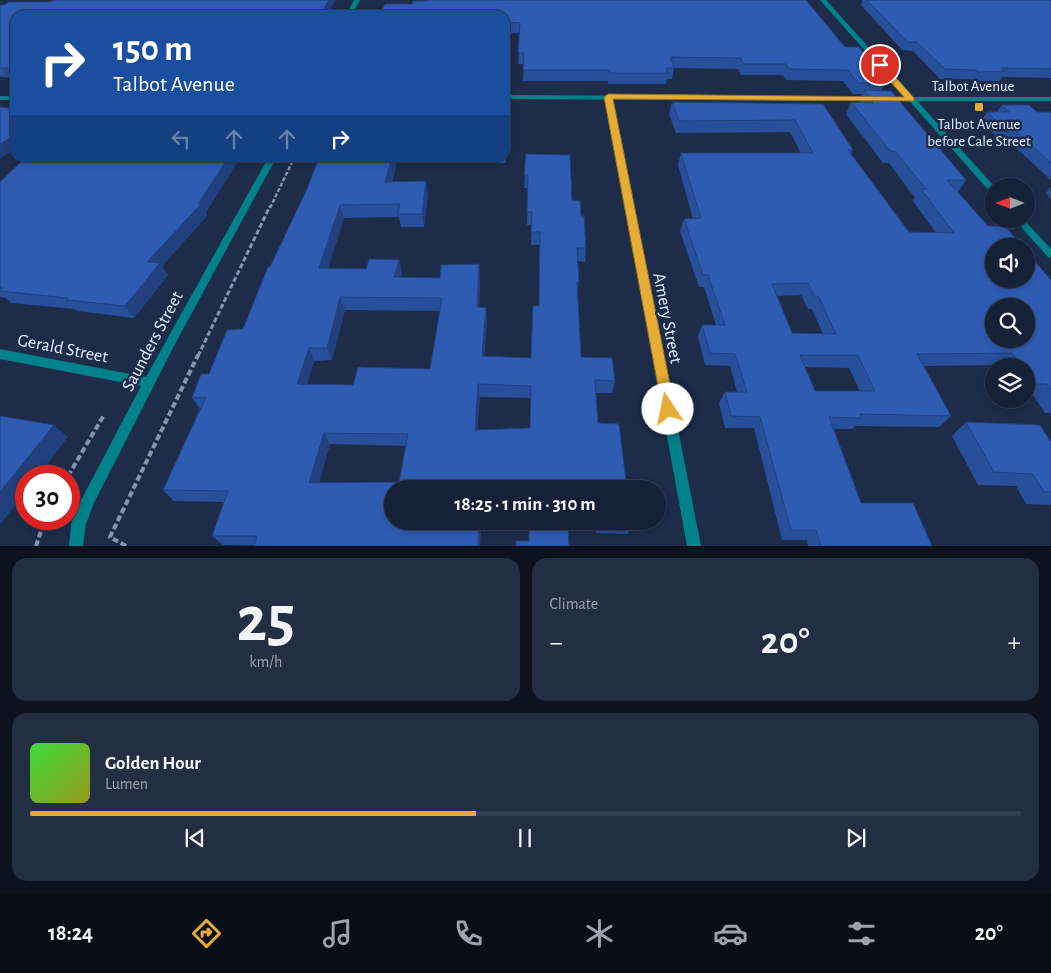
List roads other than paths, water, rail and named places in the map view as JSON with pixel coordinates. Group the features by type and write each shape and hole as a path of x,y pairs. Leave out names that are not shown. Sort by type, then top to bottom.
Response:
{"street":[{"path":"823,0 985,182"},
{"name":"Talbot Avenue","path":"510,97 1051,99"},
{"name":"Amery Street","path":"608,97 694,546"},
{"name":"Saunders Street","path":"76,546 75,539 84,510 148,382 270,162"},
{"path":"1026,228 1051,255"},
{"name":"Gerald Street","path":"0,354 148,382"}],"place":[{"name":"Talbot Avenue before Cale Street","path":"979,107"}]}
